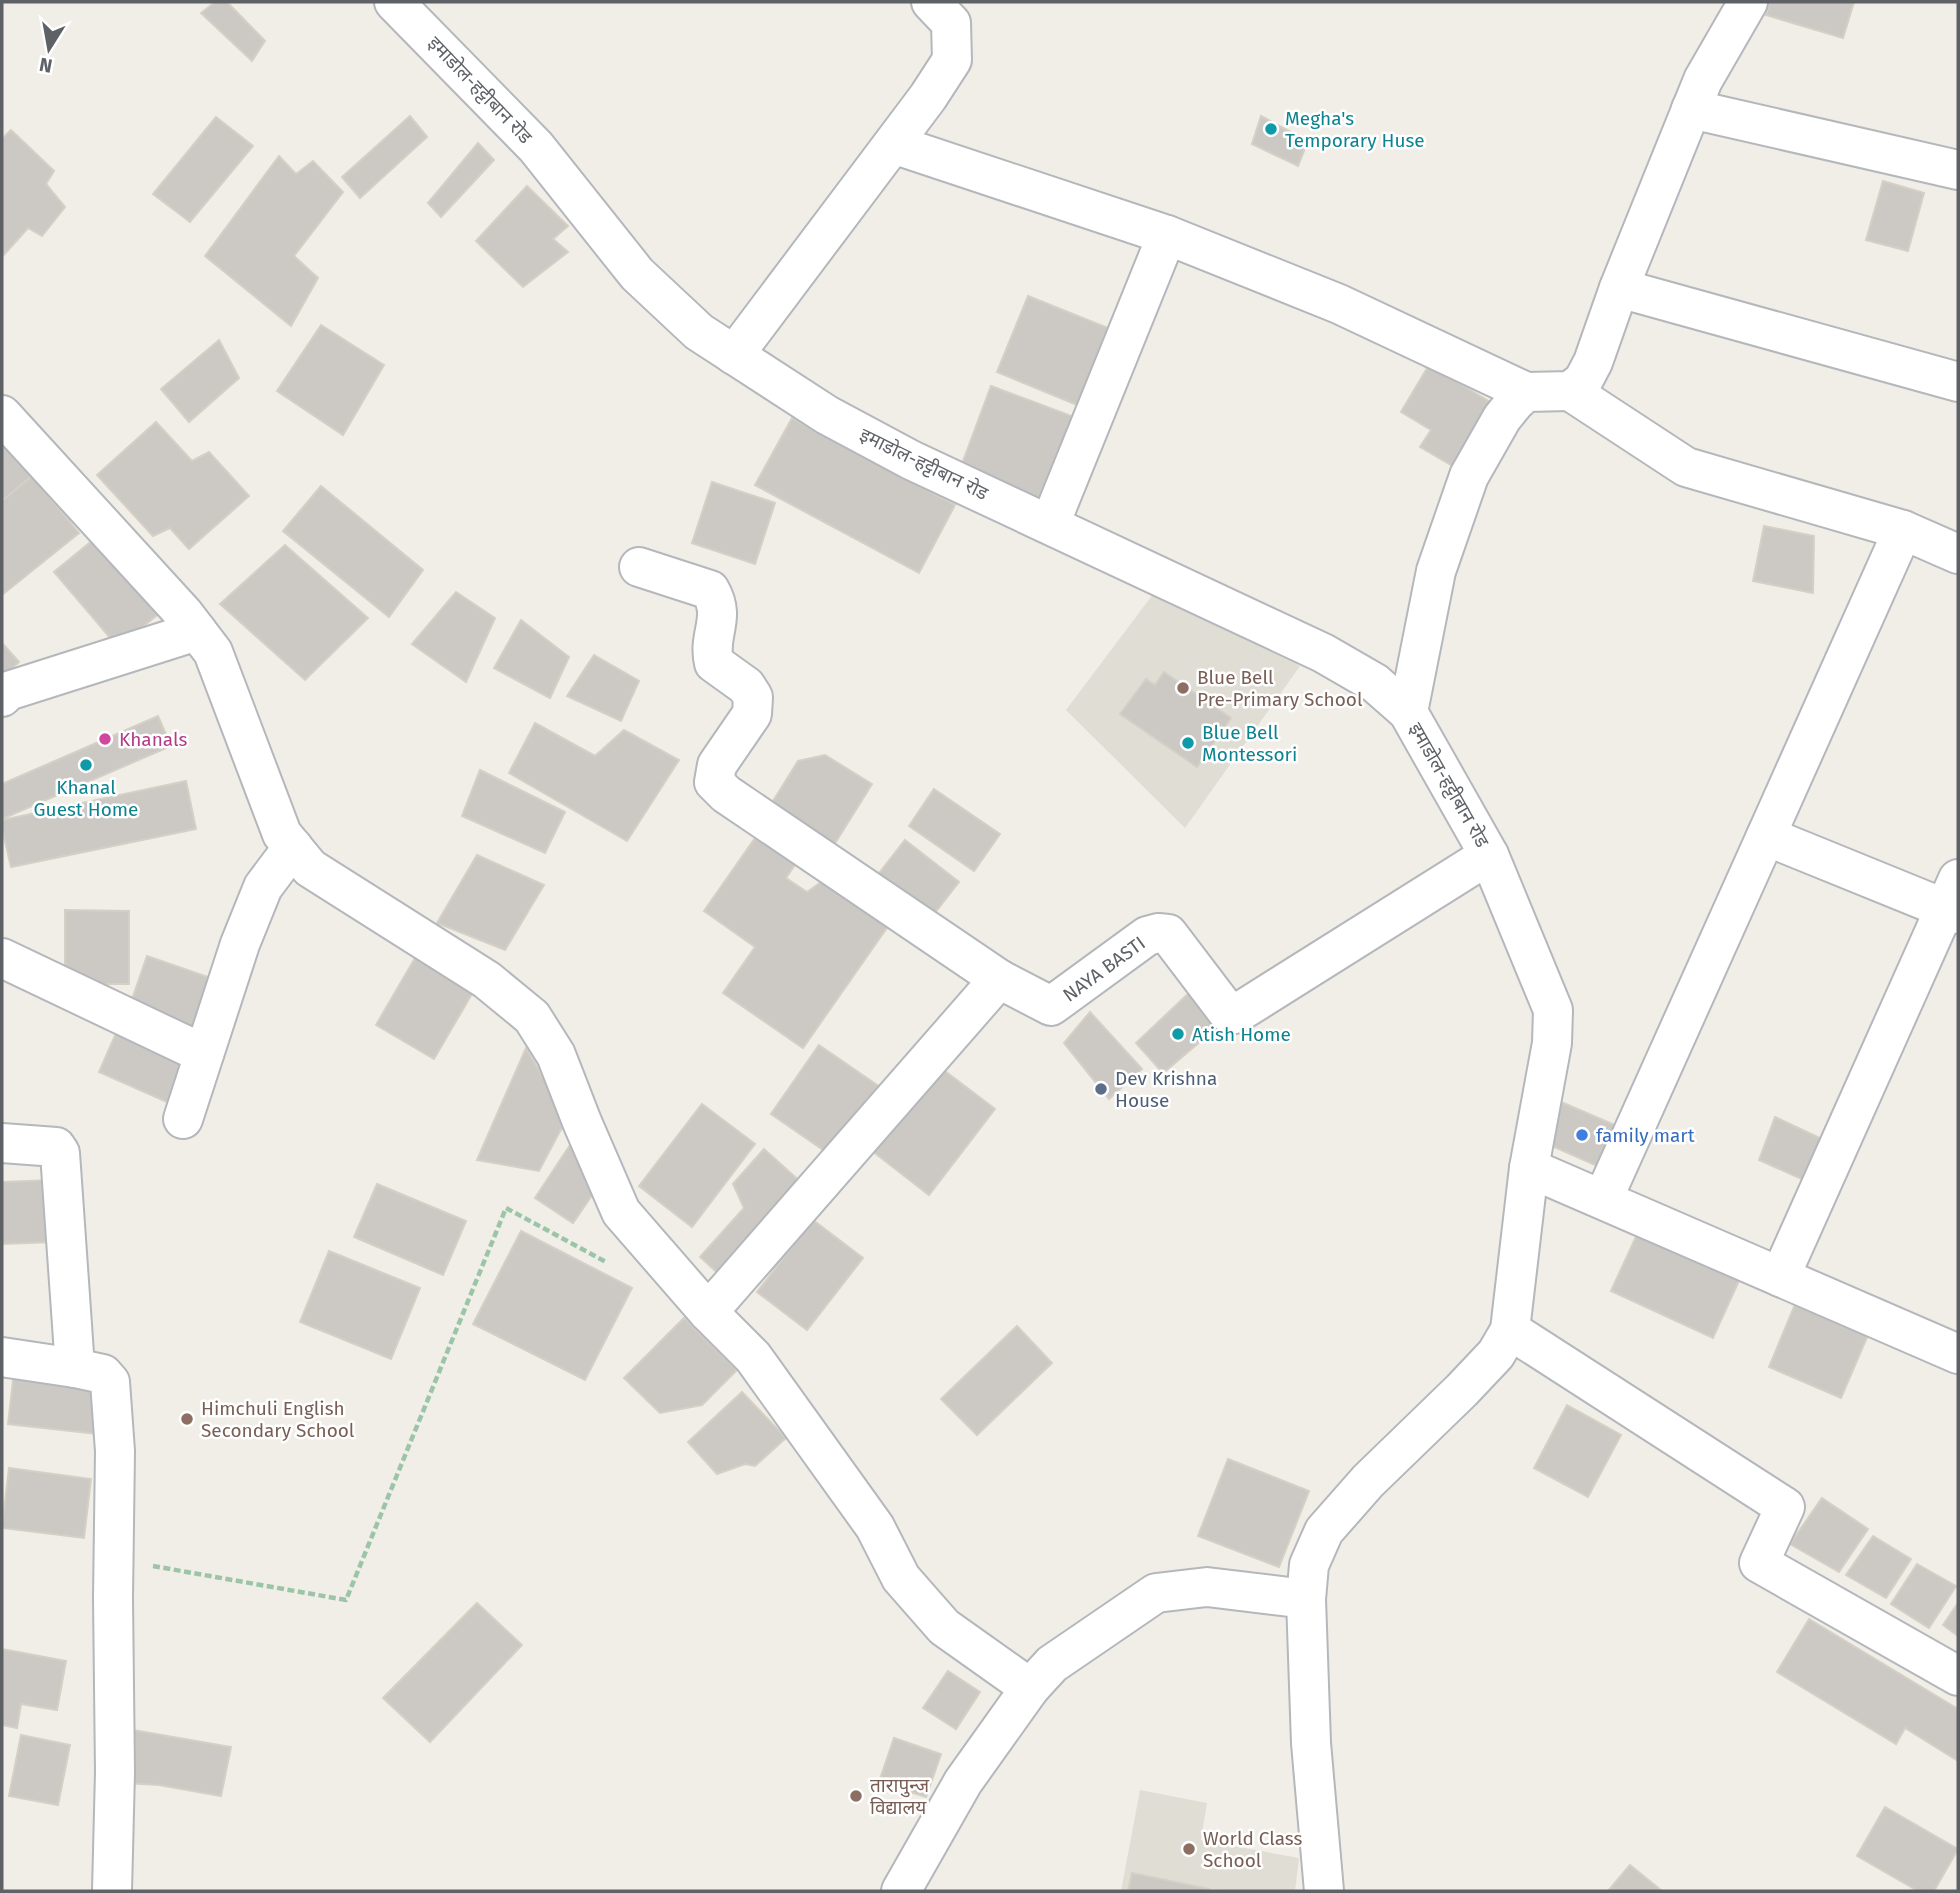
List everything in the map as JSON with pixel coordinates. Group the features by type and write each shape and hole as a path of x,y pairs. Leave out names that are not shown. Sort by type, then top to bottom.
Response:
{"street":[{"name":"इमाडोल-हट्टीबान रोड","path":"394,2 536,148 637,274 699,332 827,415 911,460 1323,653 1375,683 1408,712 1489,855 1553,1010 1552,1043 1529,1168 1510,1330"},
{"path":"734,355 928,97 952,60 951,23 931,2"},
{"path":"1570,391 1583,381 1593,362 1619,288 1703,80 1748,2"},
{"path":"1691,109 1958,170"},
{"path":"893,144 1167,234 1339,304 1526,391 1570,391 1686,467 1903,530 1958,554"},
{"path":"1050,524 1167,234"},
{"path":"1619,288 1958,382"},
{"path":"1408,712 1436,571 1469,476 1502,418 1526,391"},
{"path":"2,415 184,614 213,652 282,834 310,868 487,980 532,1017 556,1055 621,1212 708,1312 753,1357 875,1527 901,1578 944,1628 1030,1688"},
{"path":"1603,1199 1903,530"},
{"path":"639,567 710,590 717,602 718,618 711,650 714,663 746,686 753,697 752,713 717,765 714,782 726,794 999,979 708,1312"},
{"path":"2,697 8,691 197,631"},
{"path":"1766,836 1954,900 1780,1277"},
{"path":"183,1119 240,944 263,887 293,847"},
{"name":"NAYA BASTI","path":"999,979 1051,1006 1147,936 1168,934 1228,1013 1236,1014 1489,855"},
{"path":"2,958 204,1054"},
{"path":"2,1143 48,1145 56,1147 60,1153 75,1368"},
{"path":"1529,1168 1957,1351"},
{"path":"1324,1891 1311,1743 1306,1599 1309,1565 1324,1531 1367,1482 1496,1354 1510,1330 1785,1507 1759,1563 1958,1676"},
{"path":"2,1357 103,1374 110,1382 115,1451 115,1772 112,1891"},
{"path":"901,1891 963,1782 1030,1688 1052,1664 1156,1593 1207,1587 1306,1599"}],"path":[{"path":"114,1559 346,1600 506,1208 626,1273 655,1251"}],"shaded area":[{"name":"Blue Bell Pre-Primary School","path":"1157,589 1300,666 1185,828 1066,710"},
{"name":"World Class School","path":"1140,1790 1207,1803 1201,1840 1299,1858 1295,1891 1121,1891"}],"building":[{"path":"215,2 227,2 265,41 252,61 201,13"},
{"path":"1770,2 1854,2 1843,38 1766,15"},
{"path":"410,116 427,137 360,198 342,177"},
{"name":"Megha's Temporary Huse","path":"1261,116 1308,141 1298,166 1252,144"},
{"path":"216,117 253,146 190,222 153,194"},
{"path":"11,130 54,171 46,184 65,207 42,236 28,228 2,257 2,139"},
{"path":"478,143 494,160 441,217 428,203"},
{"path":"279,156 296,174 313,161 343,192 294,256 318,278 291,326 205,256"},
{"path":"1883,181 1924,193 1908,251 1866,240"},
{"path":"527,186 568,226 553,239 568,252 523,287 476,241"},
{"path":"1028,296 1108,328 1077,405 997,372"},
{"path":"321,325 384,365 343,435 277,391"},
{"path":"219,340 239,378 189,422 161,389"},
{"path":"1429,365 1500,408 1461,471 1420,447 1431,430 1401,412"},
{"path":"991,386 1077,418 1046,504 959,472"},
{"path":"792,418 955,505 919,573 755,485"},
{"path":"156,422 192,461 209,452 249,496 189,549 170,528 153,536 97,475"},
{"path":"2,444 32,476 2,501"},
{"path":"32,476 79,533 2,595 2,501"},
{"path":"712,482 775,503 755,564 692,543"},
{"path":"321,486 423,570 389,617 283,531"},
{"path":"1764,526 1814,536 1813,593 1753,581"},
{"path":"93,540 157,615 118,647 54,572"},
{"path":"285,545 368,618 305,680 220,604"},
{"path":"456,592 495,618 466,682 412,644"},
{"path":"521,620 569,657 550,698 494,668"},
{"path":"2,643 19,662 2,677"},
{"path":"594,655 639,681 621,721 567,696"},
{"name":"Blue Bell Montessori","path":"1164,672 1231,718 1197,767 1120,714 1146,679 1155,685"},
{"name":"Khanal Guest Home","path":"158,716 171,746 2,819 2,784"},
{"path":"535,723 595,756 624,730 679,760 627,841 509,773"},
{"path":"825,755 872,784 834,845 770,806 798,761"},
{"path":"480,770 565,812 545,853 462,816"},
{"path":"186,781 196,829 11,867 2,820"},
{"path":"934,789 1000,834 974,871 909,826"},
{"path":"760,831 799,859 786,878 807,892 827,878 891,922 803,1048 723,993 755,947 704,911"},
{"path":"905,840 959,882 930,919 876,877"},
{"path":"477,855 544,885 505,950 437,923"},
{"path":"65,910 129,911 129,984 65,984"},
{"path":"147,956 211,978 190,1036 127,1014"},
{"path":"415,958 473,992 434,1059 376,1025"},
{"name":"Atish Home","path":"1189,993 1220,1025 1163,1073 1136,1043"},
{"path":"1090,1012 1142,1069 1109,1099 1064,1043"},
{"path":"117,1031 188,1062 169,1103 99,1072"},
{"path":"819,1045 880,1087 832,1156 771,1114"},
{"path":"526,1048 567,1118 539,1171 477,1160"},
{"path":"937,1065 995,1109 929,1195 871,1150"},
{"name":"family mart","path":"1547,1096 1629,1131 1613,1173 1536,1139"},
{"path":"702,1104 755,1144 692,1227 639,1186"},
{"path":"1775,1117 1824,1140 1806,1181 1759,1160"},
{"path":"572,1142 599,1185 573,1223 535,1198"},
{"path":"764,1149 803,1184 721,1276 700,1257 744,1208 733,1184"},
{"path":"54,1180 55,1242 2,1244 2,1182"},
{"path":"377,1184 466,1221 443,1275 354,1237"},
{"path":"813,1220 863,1258 807,1330 757,1292"},
{"path":"1640,1228 1742,1274 1713,1338 1611,1291"},
{"path":"521,1231 632,1288 585,1380 473,1324"},
{"path":"329,1251 420,1288 391,1359 300,1322"},
{"path":"1801,1290 1874,1321 1841,1398 1769,1367"},
{"path":"684,1318 737,1370 702,1405 660,1413 624,1378"},
{"path":"1017,1326 1052,1363 977,1435 941,1399"},
{"path":"14,1372 103,1383 97,1434 8,1424"},
{"path":"742,1392 786,1438 755,1466 745,1464 717,1474 688,1442"},
{"path":"1567,1405 1621,1435 1588,1497 1534,1468"},
{"path":"1228,1459 1309,1491 1279,1567 1198,1536"},
{"path":"9,1468 91,1479 84,1538 2,1528"},
{"path":"1822,1498 1868,1529 1839,1572 1790,1544"},
{"path":"1873,1536 1911,1559 1886,1598 1846,1575"},
{"path":"1917,1564 1956,1586 1929,1628 1891,1604"},
{"path":"477,1603 522,1645 430,1742 383,1698"},
{"path":"1958,1603 1958,1636 1943,1625"},
{"path":"1809,1619 1958,1709 1958,1761 1905,1728 1896,1744 1777,1672"},
{"path":"2,1649 66,1661 57,1710 21,1704 17,1728 2,1725"},
{"path":"948,1671 980,1692 956,1729 923,1708"},
{"path":"133,1730 231,1747 221,1796 159,1785 125,1783"},
{"path":"21,1735 70,1745 58,1805 9,1796"},
{"path":"894,1738 941,1754 926,1797 879,1782"},
{"path":"1885,1807 1958,1849 1934,1891 1918,1891 1857,1856"},
{"path":"1630,1865 1662,1891 1608,1891"},
{"path":"1132,1873 1209,1889 1209,1891 1128,1891"}],"place":[{"name":"Megha's Temporary Huse","path":"1271,129"},
{"name":"Blue Bell Pre-Primary School","path":"1183,688"},
{"name":"Khanals","path":"105,739"},
{"name":"Blue Bell Montessori","path":"1188,743"},
{"name":"Khanal Guest Home","path":"86,765"},
{"name":"Atish Home","path":"1178,1034"},
{"name":"Dev Krishna House","path":"1101,1089"},
{"name":"family mart","path":"1582,1135"},
{"name":"Himchuli English Secondary School","path":"187,1419"},
{"name":"तारापुन्ज विद्यालय","path":"856,1796"},
{"name":"World Class School","path":"1189,1849"}]}
